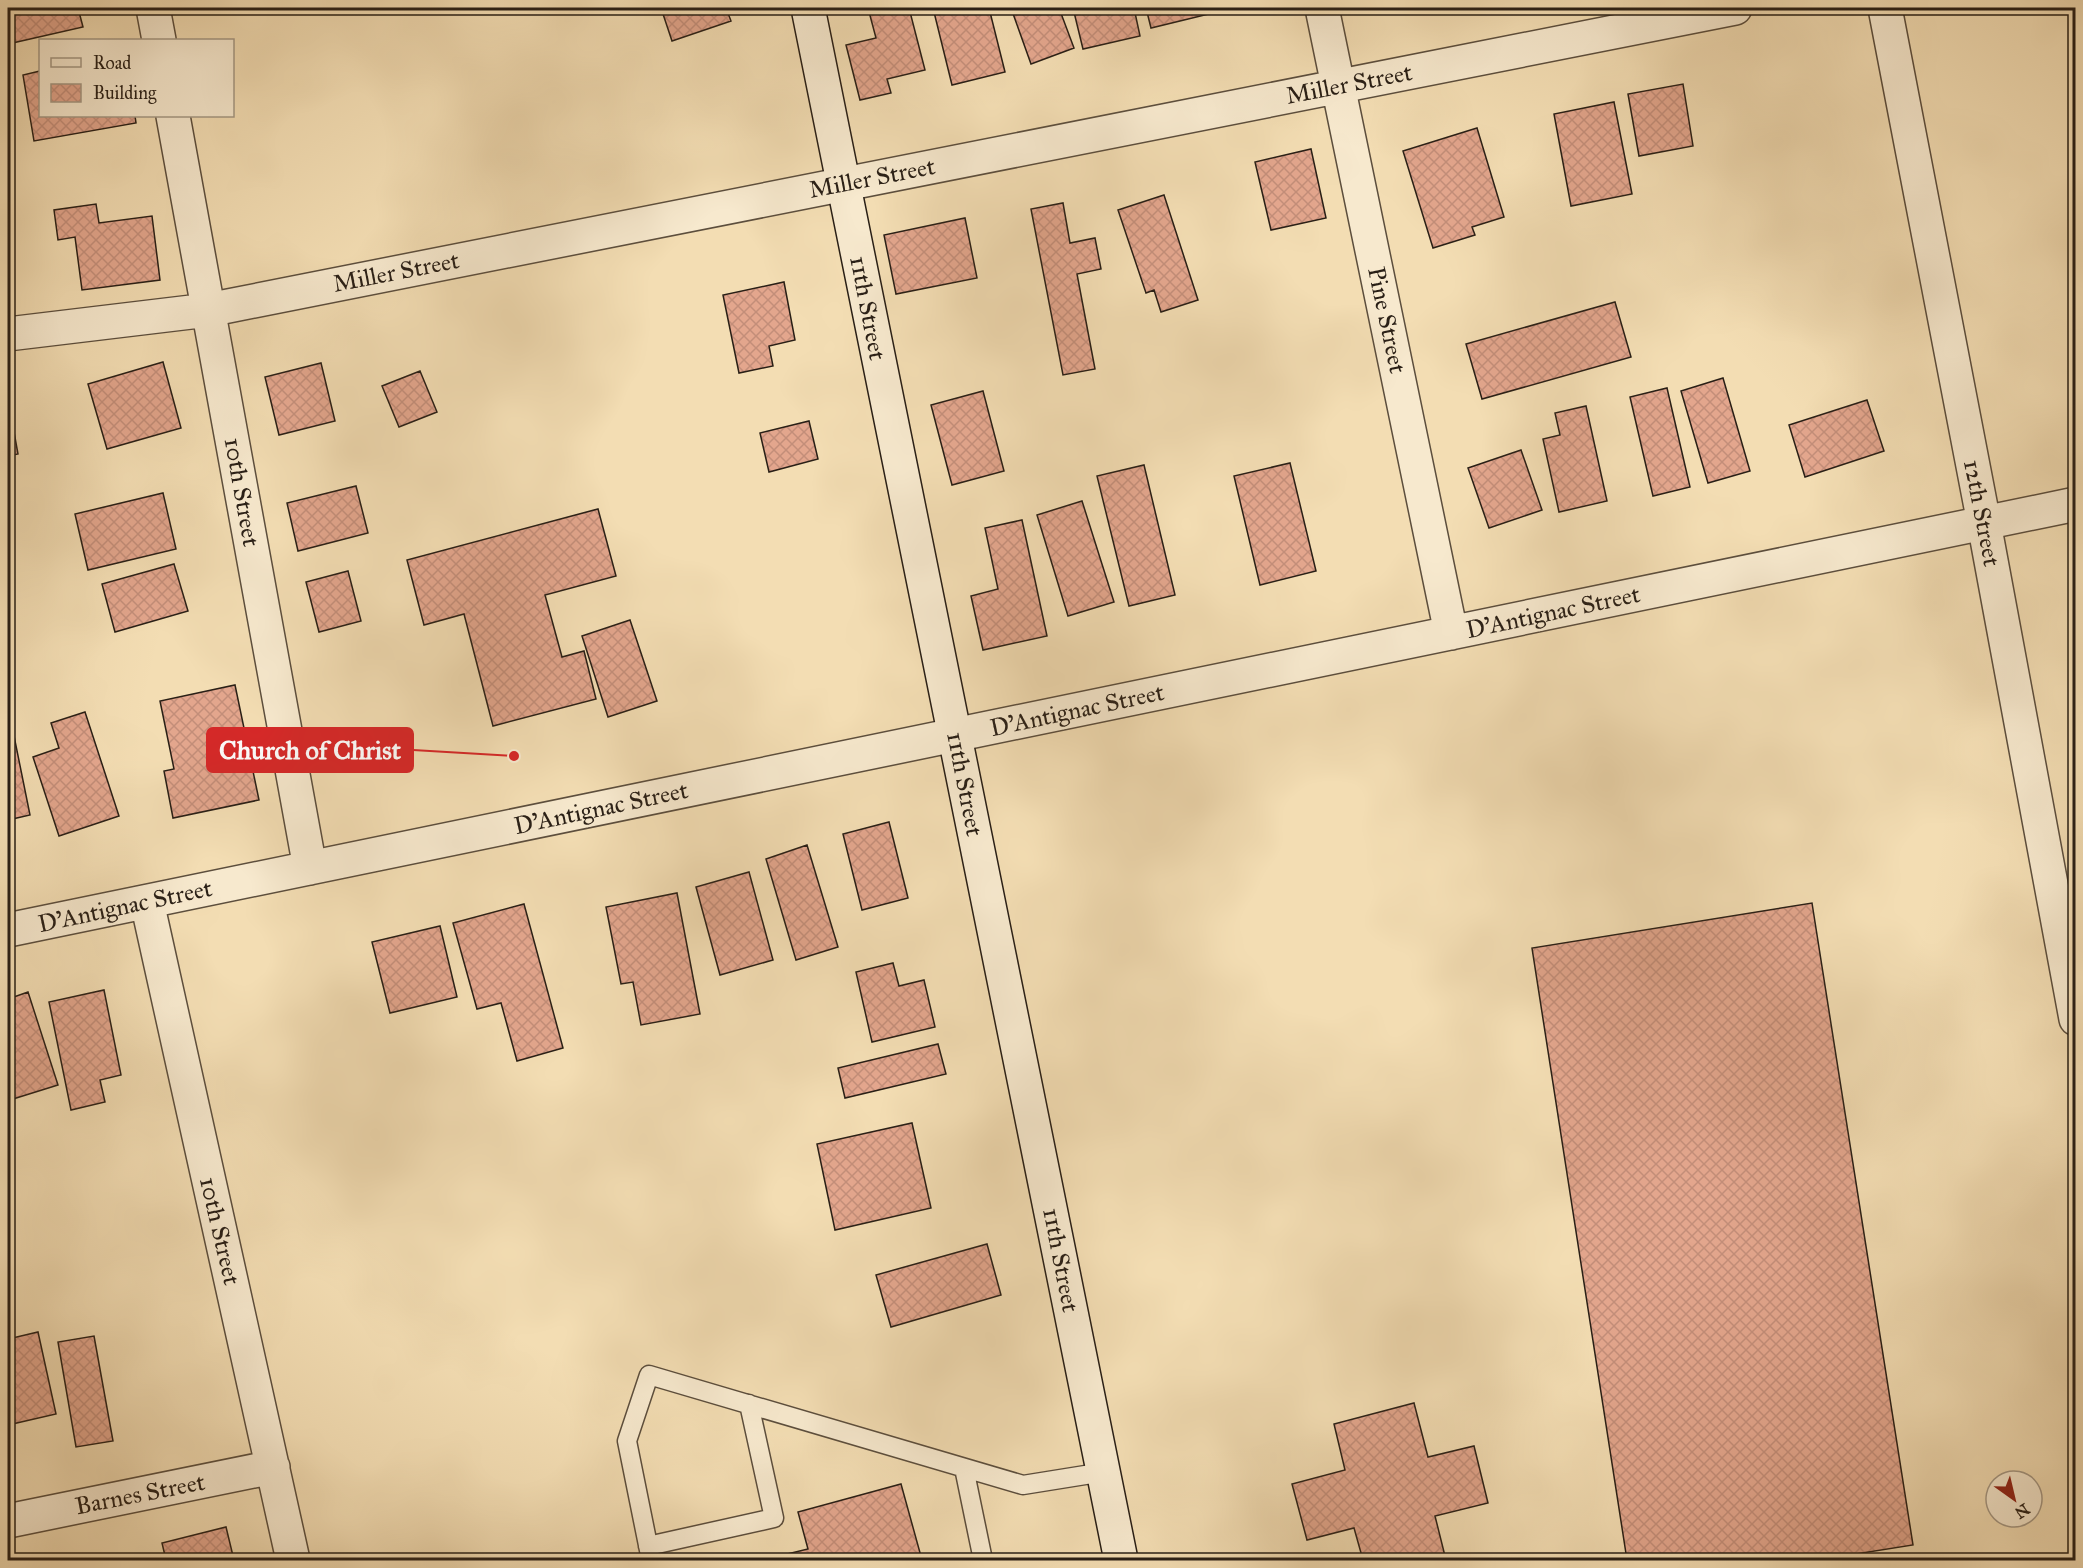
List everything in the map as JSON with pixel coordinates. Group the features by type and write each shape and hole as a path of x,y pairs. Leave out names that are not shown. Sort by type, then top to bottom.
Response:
{"street":[{"path":"153,8 159,39"},
{"name":"11th Street","path":"808,8 1121,1560"},
{"name":"Pine Street","path":"1323,8 1451,633"},
{"name":"Miller Street","path":"8,334 208,310 1735,8"},
{"name":"12th Street","path":"1885,8 2076,1019"},
{"name":"10th Street","path":"173,117 310,868"},
{"name":"D'Antignac Street","path":"8,930 2076,504"},
{"name":"10th Street","path":"147,902 292,1560"},
{"name":"Barnes Street","path":"8,1521 273,1467"}],"lane":[{"path":"749,1404 774,1518 649,1553 627,1441 649,1375 749,1404 1023,1485 1104,1472"},
{"path":"964,1468 983,1560"}],"building":[{"path":"8,8 78,8 83,27 8,44"},
{"path":"661,8 726,8 731,21 672,41"},
{"path":"868,8 909,8 925,70 887,79 891,93 860,100 846,45 876,38"},
{"path":"933,8 989,8 1005,72 952,85"},
{"path":"1011,8 1059,8 1074,48 1031,64"},
{"path":"1073,8 1134,8 1140,36 1083,49"},
{"path":"1146,8 1212,8 1213,13 1151,28"},
{"path":"39,71 39,117 135,117 136,123 34,141 23,75"},
{"path":"1683,84 1693,146 1639,156 1628,94"},
{"path":"1614,102 1632,194 1571,206 1554,114"},
{"path":"1477,128 1504,217 1472,227 1475,235 1433,248 1403,151"},
{"path":"1311,149 1326,218 1271,230 1255,162"},
{"path":"1164,195 1198,300 1161,312 1154,290 1146,293 1118,210"},
{"path":"1063,203 1070,243 1095,238 1101,269 1077,274 1095,369 1063,375 1031,209"},
{"path":"96,204 99,223 152,216 160,280 82,290 75,237 58,240 54,210"},
{"path":"965,218 977,278 896,294 884,235"},
{"path":"784,282 795,340 769,346 773,366 739,373 723,295"},
{"path":"1615,302 1631,357 1482,399 1466,344"},
{"path":"163,362 181,428 107,449 88,384"},
{"path":"321,363 335,421 279,435 265,377"},
{"path":"420,371 437,412 399,427 382,386"},
{"path":"1723,378 1750,471 1708,483 1681,391"},
{"path":"1667,388 1690,487 1653,496 1630,397"},
{"path":"983,391 1004,471 952,485 931,405"},
{"path":"8,399 18,454 8,456"},
{"path":"1867,400 1884,451 1805,477 1789,425"},
{"path":"1586,406 1607,501 1559,512 1543,439 1560,435 1555,413"},
{"path":"809,421 818,459 769,472 760,433"},
{"path":"1521,450 1542,510 1489,528 1468,468"},
{"path":"1290,463 1316,571 1260,585 1234,476"},
{"path":"1144,465 1175,595 1129,606 1097,476"},
{"path":"356,486 368,533 298,551 287,503"},
{"path":"163,493 176,549 88,570 75,514"},
{"path":"1082,501 1114,602 1068,616 1037,515"},
{"path":"598,509 616,576 545,595 562,657 584,651 596,699 493,726 464,614 424,625 407,560"},
{"path":"1022,520 1047,636 983,650 971,596 998,589 985,528"},
{"path":"174,564 188,611 115,632 102,584"},
{"path":"348,571 361,621 319,632 306,582"},
{"path":"630,620 657,701 608,717 582,636"},
{"path":"235,685 259,800 173,818 164,771 174,769 160,701"},
{"path":"85,712 119,816 59,836 33,757 59,748 51,723"},
{"path":"8,726 12,726 30,815 8,820"},
{"path":"889,822 908,898 862,910 843,834"},
{"path":"807,845 838,947 796,960 766,859"},
{"path":"749,872 773,960 720,975 696,887"},
{"path":"677,893 700,1014 641,1025 633,982 621,984 606,907"},
{"path":"1812,903 1913,1545 1818,1560 1627,1560 1532,948"},
{"path":"524,904 563,1048 517,1061 501,1003 477,1009 453,923"},
{"path":"440,926 457,997 390,1013 372,942"},
{"path":"893,963 899,986 924,980 935,1027 872,1042 856,972"},
{"path":"104,990 121,1075 100,1080 105,1102 71,1110 49,1002"},
{"path":"28,992 58,1085 13,1099 8,1081 8,999"},
{"path":"938,1044 946,1074 845,1098 838,1068"},
{"path":"912,1123 931,1208 835,1230 817,1144"},
{"path":"987,1244 1001,1295 891,1327 876,1275"},
{"path":"38,1332 56,1414 8,1425 8,1339"},
{"path":"94,1336 113,1441 76,1447 58,1342"},
{"path":"1414,1403 1428,1457 1474,1446 1488,1503 1435,1516 1446,1560 1363,1560 1354,1528 1307,1540 1292,1484 1345,1470 1334,1424"},
{"path":"901,1484 922,1560 789,1560 787,1554 808,1549 798,1512"},
{"path":"226,1527 234,1560 166,1560 162,1543"}],"place":[{"name":"Church of Christ","path":"514,756"}]}
